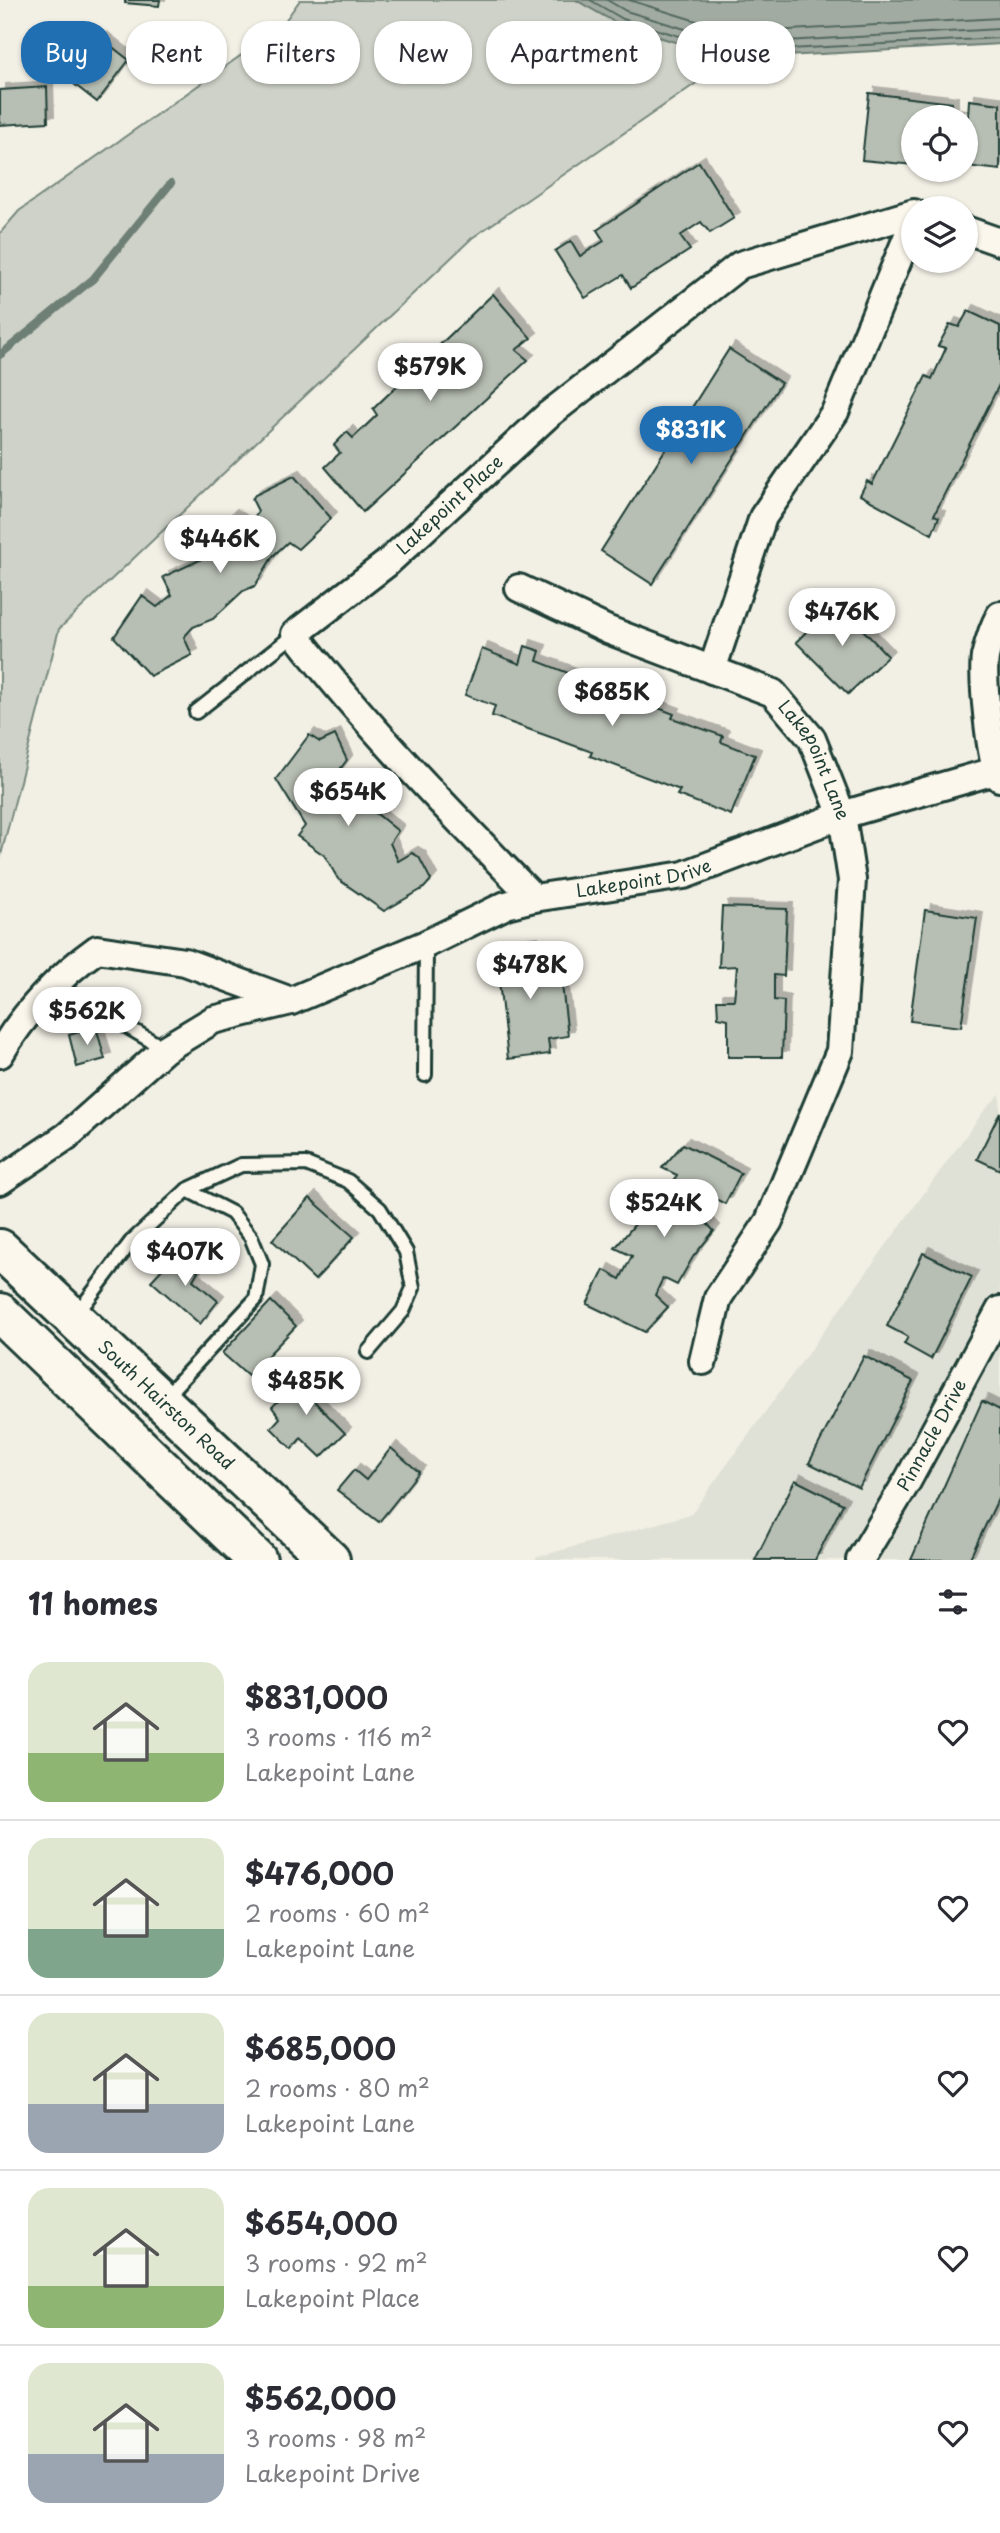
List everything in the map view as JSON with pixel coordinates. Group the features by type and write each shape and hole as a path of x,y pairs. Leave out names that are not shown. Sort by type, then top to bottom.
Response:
{"main road":[{"name":"South Hairston Road","path":"0,1249 330,1560"},
{"path":"0,1313 257,1560"}],"street":[{"name":"Lakepoint Place","path":"295,634 386,564 548,415 740,265 901,217"},
{"path":"978,234 1000,242"},
{"path":"712,670 763,517 835,412 901,252"},
{"name":"Lakepoint Lane","path":"519,587 608,630 774,693 812,739 842,815 852,880 840,1051 769,1221 718,1298 703,1361"},
{"path":"998,774 989,722 985,659 1000,615"},
{"path":"295,634 328,677 438,800 534,898"},
{"name":"Lakepoint Drive","path":"0,1181 67,1136 165,1049 213,1020 291,1001 426,944 506,905 534,898 684,875 842,815 998,774"},
{"path":"0,1054 24,1021 56,985 74,966 97,949 185,962 291,1001"},
{"name":"Pinnacle Drive","path":"860,1560 908,1480 1000,1310"}],"lane":[{"path":"196,712 295,634"},
{"path":"425,1074 426,944"},
{"path":"56,985 165,1049"},
{"path":"74,1318 131,1242 187,1190 242,1166 306,1164 348,1181 380,1209 406,1252 413,1288 403,1311 369,1352"},
{"path":"162,1401 256,1299 262,1264 251,1237 232,1213 187,1190"}],"shaded area":[{"path":"300,0 576,0 613,21 486,21 486,84 662,84 662,38 676,42 676,84 695,84 472,238 59,629 0,859 0,233 19,211 200,84 227,84 227,65 241,55 241,84 360,84 360,21 285,21"},
{"path":"1000,1094 1000,1560 535,1560 537,1557 691,1514 983,1112"}],"water":[{"path":"576,0 1000,0 1000,44 795,55 795,21 676,21 676,42 662,38 662,21 613,21"}],"building":[{"path":"125,0 160,0 159,6 125,3"},
{"path":"112,47 126,58 126,64 112,82"},
{"path":"74,84 111,84 97,102"},
{"path":"47,87 48,122 0,125 0,90"},
{"path":"869,93 952,103 901,105 901,164 862,160"},
{"path":"969,100 1000,104 1000,170 978,167 978,105 969,105"},
{"path":"699,162 734,218 710,233 701,222 680,236 690,250 631,288 623,275 585,298 555,251 571,241 580,256 604,241 597,230"},
{"path":"493,294 531,338 516,350 528,360 363,512 325,467 340,453 334,445 347,432 353,438 377,415 373,409"},
{"path":"968,311 1000,326 1000,383 934,515 939,517 932,534 860,495 867,481 872,484 926,376 932,379 946,348 938,346 950,324 959,327"},
{"path":"729,349 781,383 652,584 601,551"},
{"path":"294,476 331,518 298,549 288,542 273,556 255,586 243,591 213,619 193,627 184,637 192,655 150,676 114,637 142,596 157,607 172,595 163,577 200,560 219,534 216,529 231,515 249,527 258,511 252,499 255,495"},
{"path":"836,602 888,656 848,694 796,642"},
{"path":"525,646 540,651 537,661 674,714 672,718 723,736 721,742 755,755 731,815 677,795 680,790 590,756 592,752 492,716 495,706 465,695 482,649 520,664"},
{"path":"309,735 320,742 335,735 347,760 329,784 336,796 346,789 398,831 390,843 398,861 412,853 419,857 431,880 424,888 384,911 338,879 325,856 297,836 305,826 276,779"},
{"path":"722,907 787,909 784,976 774,975 774,1000 784,1001 782,1057 728,1057 728,1019 718,1017 717,1000 734,1000 737,966 719,967"},
{"path":"925,910 977,918 961,1027 910,1021"},
{"path":"532,943 534,963 559,959 568,1036 548,1039 550,1054 508,1059 495,947"},
{"path":"96,1027 105,1059 77,1067 69,1035"},
{"path":"1000,1112 1000,1170 977,1159"},
{"path":"683,1144 741,1173 725,1204 710,1196 700,1216 714,1231 693,1257 677,1285 663,1278 655,1295 668,1307 645,1332 587,1304 604,1270 620,1279 632,1256 615,1248 643,1211 639,1207 647,1191 665,1199 677,1175 662,1168"},
{"path":"310,1198 354,1237 315,1280 272,1240"},
{"path":"177,1253 198,1271 193,1280 218,1301 200,1324 151,1281"},
{"path":"923,1253 972,1277 931,1359 904,1344 908,1337 887,1326"},
{"path":"271,1301 296,1326 248,1376 222,1353"},
{"path":"864,1356 913,1381 859,1488 809,1463"},
{"path":"309,1370 325,1386 312,1399 345,1433 321,1457 301,1438 292,1449 271,1428 280,1418 272,1407"},
{"path":"982,1401 1000,1410 1000,1495 969,1560 911,1560"},
{"path":"391,1448 419,1472 379,1522 337,1490 354,1470 366,1480"},
{"path":"795,1480 843,1504 815,1560 755,1560"}],"waterway":[{"path":"0,355 93,279 171,183"}]}
